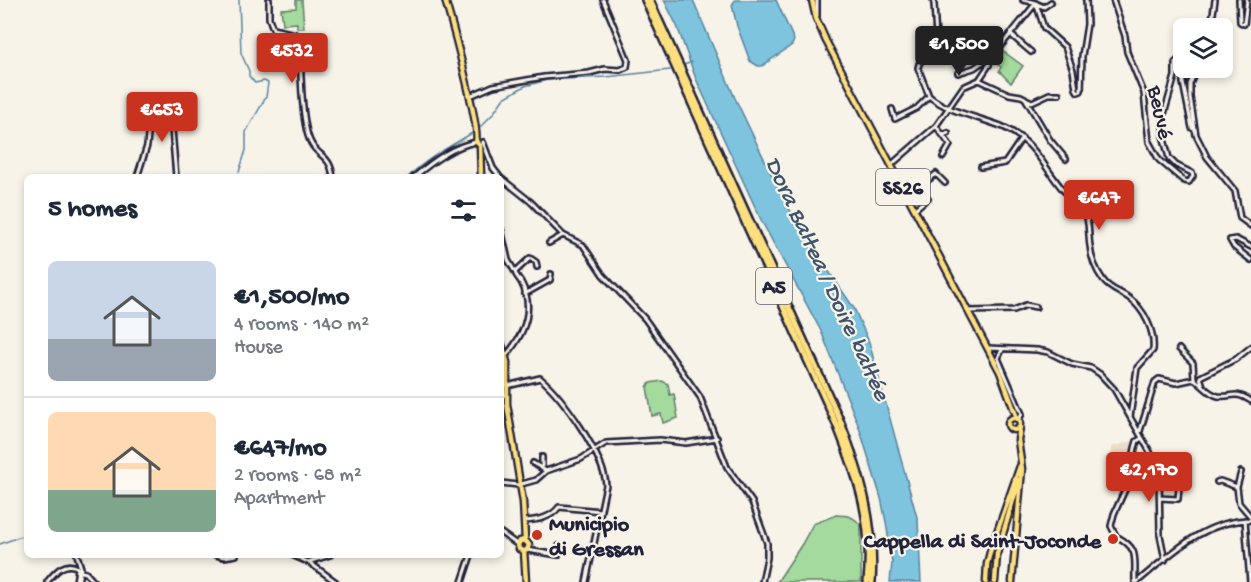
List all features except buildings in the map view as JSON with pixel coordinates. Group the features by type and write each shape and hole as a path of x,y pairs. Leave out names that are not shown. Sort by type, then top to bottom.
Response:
{"highway":[{"name":"A5","path":"645,0 836,424 852,465 868,532 869,582"},
{"name":"A5","path":"650,0 856,460 872,532 869,582"}],"main road":[{"path":"445,0 456,35 479,141 481,174"},
{"name":"SS26","path":"812,0 816,18 826,42 988,348 1005,382 1018,419 1021,462 1016,493 997,554 995,582"},
{"path":"504,361 525,521 525,540 529,544 526,550 526,582"},
{"name":"SS26","path":"1012,405 1007,424 1018,440"},
{"path":"1010,419 1018,419"},
{"path":"1012,430 1020,427"},
{"path":"986,582 990,552 1021,462"},
{"path":"1012,582 1021,462"},
{"path":"525,540 520,541 518,545 519,549 526,550"}],"street":[{"path":"269,0 269,18 273,29 296,34 301,40 303,102 310,142 326,157 332,174"},
{"path":"469,97 493,86 605,69 620,70 627,67 628,60 603,0"},
{"path":"816,18 817,0"},
{"path":"933,0 936,39 918,64 919,74 929,96 949,107 1000,126 1030,145 1065,191 1084,209 1088,223 1090,248 1101,278 1112,290 1136,304 1149,326 1153,350 1137,368 1130,417"},
{"path":"1023,0 1044,7 1051,2"},
{"path":"1036,3 1044,28 1065,47 1073,70 1076,89 1080,92 1087,24 1086,0"},
{"name":"Beuvé","path":"1113,0 1125,36 1127,52 1145,100 1149,142 1159,160 1184,181 1189,182 1193,176 1191,172 1176,165 1169,158 1162,125 1175,76 1175,63 1178,60 1183,66 1183,83 1192,128 1195,130"},
{"path":"1212,18 1215,0"},
{"path":"1239,0 1241,24 1246,21 1247,0"},
{"path":"891,165 936,126 963,87 979,80 991,58 1036,3"},
{"path":"1010,34 1031,52"},
{"path":"958,73 974,68 991,58"},
{"path":"1193,78 1190,97 1195,130 1207,157 1235,191 1240,218 1250,226"},
{"path":"979,80 1032,102 1049,94 1059,94"},
{"path":"892,109 895,118 917,108 929,96"},
{"path":"138,174 147,146 150,109 152,102 158,97 165,99 170,105 176,174"},
{"path":"1025,98 1050,140 1066,159"},
{"path":"936,126 950,145 943,157"},
{"path":"943,135 948,133"},
{"path":"981,167 1005,163 1022,138"},
{"path":"418,174 434,161 467,143 479,141 497,174"},
{"path":"907,196 936,174 945,183"},
{"path":"504,181 531,202 563,235 583,245 603,274 645,319 700,397 727,467 752,502 767,543 767,558 762,582"},
{"path":"915,209 928,198"},
{"path":"549,243 563,235"},
{"path":"1251,247 1236,239 1230,240 1234,248 1251,260"},
{"path":"504,242 508,260 516,276 522,282 528,317 504,361"},
{"path":"515,272 530,258 536,262 537,267"},
{"path":"525,294 550,280 552,274"},
{"path":"968,311 1014,310 1026,305 1036,307"},
{"path":"1203,388 1200,377 1236,359 1251,347"},
{"path":"988,348 1048,352 1072,364 1091,368 1114,389 1140,432 1159,475 1160,535 1165,558"},
{"path":"1179,349 1193,363 1194,379 1203,388 1219,396 1239,394 1251,401"},
{"path":"1002,350 998,358 1022,414 1018,419"},
{"path":"504,394 507,389 540,378 564,404 605,474 606,485 586,582"},
{"path":"1140,432 1156,380 1176,383 1194,379"},
{"path":"504,482 520,484 536,480 546,471 581,459 606,443 660,440 686,443 717,438"},
{"path":"1136,582 1132,547 1126,540 1116,536 1112,526 1114,514 1129,479 1134,447 1142,438"},
{"path":"542,457 542,468"},
{"path":"533,463 546,471"},
{"path":"1136,582 1189,540 1206,530 1251,518 1239,503 1237,487 1241,472"},
{"path":"1217,482 1237,487"},
{"path":"1160,498 1178,499 1179,487"},
{"path":"525,521 540,520 559,507 601,511"},
{"path":"1245,520 1250,582"},
{"path":"504,535 518,545"},
{"path":"526,550 558,555 559,546"},
{"path":"77,582 81,572 78,558"},
{"path":"299,558 336,582"},
{"path":"308,562 321,558"},
{"path":"462,582 470,558"},
{"path":"47,582 63,566 69,564 78,568 77,582"},
{"path":"81,572 86,573 94,582"}],"shaded area":[{"path":"1134,442 1133,456 1128,477 1122,476 1126,483 1120,489 1110,489 1111,447"}],"green space":[{"path":"296,0 302,0 304,28 297,28 297,23 283,24 281,9 296,8"},
{"path":"1000,49 1023,66 1011,83 999,71 1001,67 992,61"},
{"path":"662,381 668,384 670,395 674,394 678,418 663,423 661,414 652,416 647,387 650,383"},
{"path":"836,515 850,517 861,526 861,582 777,582 813,524"}],"water":[{"name":"Dora Baltea / Doire baltée","path":"664,0 693,0 735,98 780,192 816,256 854,308 869,342 918,521 921,582 890,582 892,563 886,522 859,427 821,331 762,222 696,79 677,26"},
{"path":"735,0 776,0 794,40 792,45 762,66 750,61 737,26 732,5"}],"waterway":[{"path":"239,0 241,53 249,76 255,83 264,81 268,83 266,97 246,132 246,150 239,172"},
{"path":"684,65 692,62"},
{"path":"478,129 504,98 525,86 547,80 670,70"},
{"path":"411,174 431,158 474,132"},
{"path":"1181,545 1213,525 1250,518"},
{"path":"0,544 24,535"}],"place":[{"name":"Municipio di Gressan","path":"537,535"},
{"name":"Cappella di Saint-Joconde","path":"1113,539"}]}
